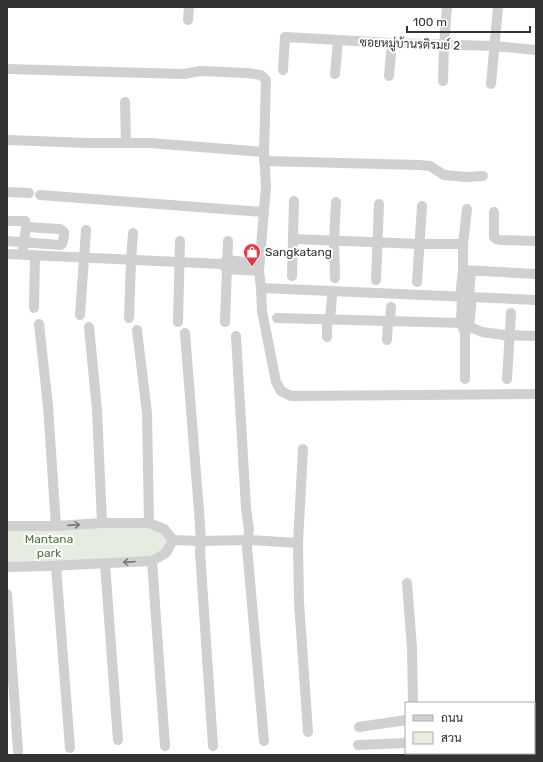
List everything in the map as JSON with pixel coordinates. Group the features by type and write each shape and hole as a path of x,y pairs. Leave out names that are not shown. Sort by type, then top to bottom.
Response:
{"street":[{"path":"188,20 189,7"},
{"path":"443,80 447,7"},
{"path":"491,84 498,7"},
{"name":"ซอยหมู่บ้านรติรมย์ 2","path":"283,70 285,37 392,44 494,46 536,50"},
{"path":"335,74 338,41"},
{"path":"389,76 392,44"},
{"path":"7,69 184,74 200,71 247,73 261,75 266,80 264,156 266,186 259,268 262,311 276,382 281,391 291,396 536,394"},
{"path":"125,102 126,143"},
{"path":"7,140 150,143 264,156 430,166 444,175 466,178 483,176"},
{"path":"7,192 29,193"},
{"path":"40,195 264,212"},
{"path":"292,276 294,201"},
{"path":"335,278 334,241 336,202"},
{"path":"376,280 379,204"},
{"path":"416,282 422,206"},
{"path":"465,379 467,270 463,244 467,209"},
{"path":"494,212 494,237 496,239 536,241"},
{"path":"7,221 25,221 26,227 23,255"},
{"path":"7,241 62,244 64,232 60,229 26,227"},
{"path":"80,315 86,230"},
{"path":"129,318 130,261 133,233"},
{"path":"293,239 378,243 463,244"},
{"path":"178,322 180,240"},
{"path":"225,322 228,241"},
{"path":"7,254 259,268"},
{"path":"34,308 35,255"},
{"path":"467,270 536,274"},
{"path":"261,288 536,300"},
{"path":"327,336 332,297"},
{"path":"387,340 391,307"},
{"path":"507,379 511,313"},
{"path":"277,318 389,321 465,328 482,332 509,335 536,336"},
{"path":"40,324 48,406 56,526"},
{"path":"89,327 96,410 102,523"},
{"path":"137,330 147,413 149,523"},
{"path":"185,334 201,541 200,552 213,746"},
{"path":"236,336 246,508 249,530 248,555 264,741"},
{"path":"303,449 298,543 299,602 308,732"},
{"path":"7,526 149,523 164,529 173,540 248,540 298,543"},
{"path":"7,567 152,561 166,553 173,540"},
{"path":"152,561 165,746"},
{"path":"105,564 118,740"},
{"path":"56,566 70,748"},
{"path":"407,582 412,648 413,702"},
{"path":"7,594 18,751"},
{"path":"359,727 405,720"},
{"path":"358,745 405,743"}],"green space":[{"name":"Mantana park","path":"102,523 164,529 170,543 152,561 7,566 7,526"}],"place":[{"name":"Sangkatang","path":"252,267"}]}
